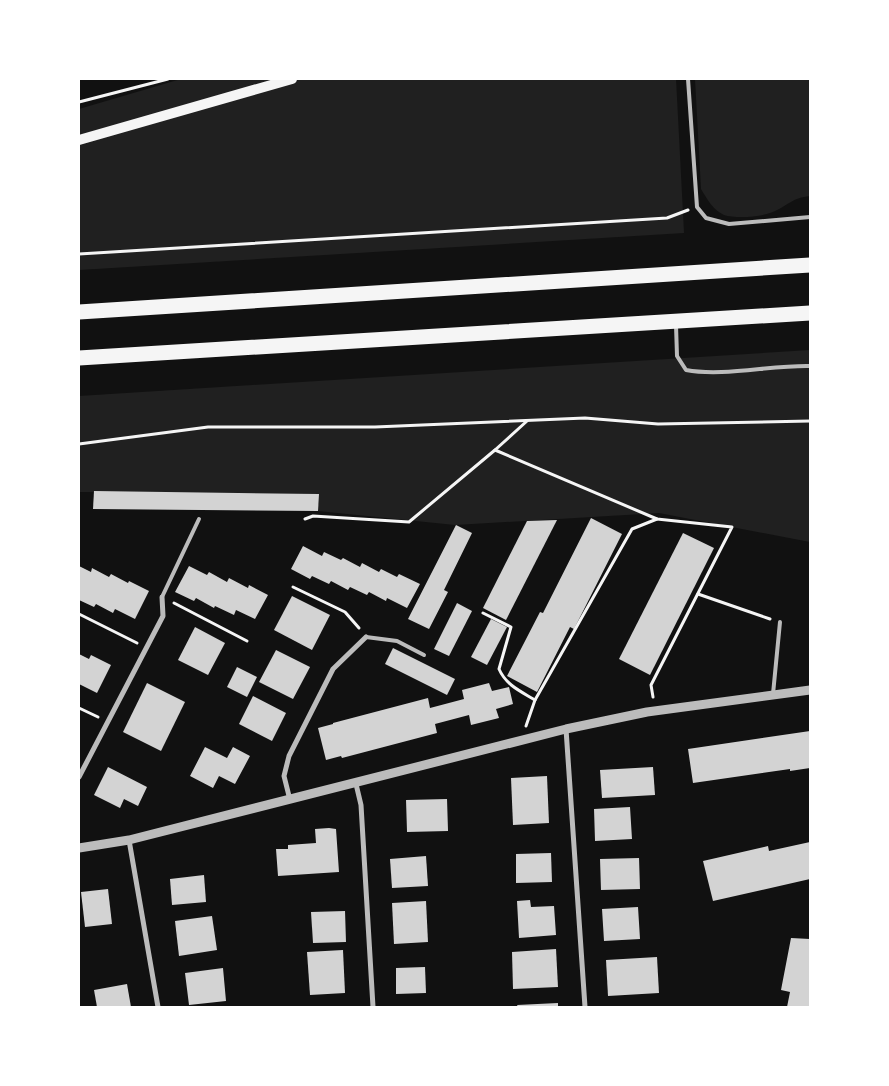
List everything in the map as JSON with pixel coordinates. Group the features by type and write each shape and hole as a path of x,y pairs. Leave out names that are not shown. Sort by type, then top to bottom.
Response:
{"highway":[{"path":"79,312 810,265"},
{"path":"79,358 810,313"}],"main road":[{"path":"79,140 292,79"}],"street":[{"path":"79,777 163,616 162,597"},
{"path":"290,801 284,776 289,756 333,669 366,637"},
{"path":"79,848 129,840 290,801 521,741 655,710 810,690"},
{"path":"566,730 585,1007"},
{"path":"356,784 361,805 373,1007"},
{"path":"129,840 158,1007"}],"lane":[{"path":"688,79 697,207 706,218 729,224 810,218"},
{"path":"675,320 677,356 686,370 702,373 810,366"},
{"path":"162,597 199,519"},
{"path":"773,694 780,622"},
{"path":"366,637 397,641 424,655"}],"path":[{"path":"79,102 168,79"},
{"path":"79,254 666,218 697,207"},
{"path":"79,444 208,427 375,427 585,418 658,424 810,421"},
{"path":"305,519 313,516 409,522 495,450 527,420"},
{"path":"495,450 658,519 732,527 650,685 655,710"},
{"path":"521,741 535,700 632,529 658,519"},
{"path":"293,586 345,612 366,637"},
{"path":"698,594 780,622"},
{"path":"162,597 247,641"},
{"path":"483,613 511,627 499,669 502,677 512,686 535,700"},
{"path":"79,614 146,648"},
{"path":"79,708 108,722"}],"shaded area":[{"path":"181,79 676,79 684,233 79,270 79,109"},
{"path":"695,79 810,79 810,196 795,200 770,213 757,216 724,215 713,207 701,189"},
{"path":"810,350 810,542 659,513 455,525 318,511 318,494 79,492 79,396"}],"building":[{"path":"94,491 319,494 318,511 93,509"},
{"path":"591,518 622,534 574,629 570,627 537,692 507,676 540,612 543,613"},
{"path":"557,520 506,620 483,608 527,521"},
{"path":"456,525 472,533 444,590 448,592 429,629 408,619"},
{"path":"683,533 714,548 650,675 619,659"},
{"path":"303,546 322,556 324,552 341,560 343,558 360,567 362,563 379,572 381,569 397,577 399,574 420,584 407,608 387,598 386,601 369,592 367,595 350,587 348,590 331,581 329,584 312,576 310,579 291,569"},
{"path":"79,566 91,572 92,568 109,577 111,574 149,591 135,619 115,609 113,613 96,604 94,607 79,600"},
{"path":"189,566 207,575 209,572 227,582 229,578 248,588 249,585 268,595 255,619 236,610 234,615 215,606 214,608 196,598 194,601 175,592"},
{"path":"292,596 330,615 312,650 274,630"},
{"path":"457,603 472,611 449,656 434,649"},
{"path":"491,619 507,627 487,665 471,657"},
{"path":"195,627 225,643 208,675 178,660"},
{"path":"393,648 455,679 447,695 385,664"},
{"path":"276,650 310,667 293,699 259,682"},
{"path":"79,654 89,659 91,655 111,665 97,693 79,684"},
{"path":"237,667 257,677 247,697 227,687"},
{"path":"147,683 185,702 161,751 123,732"},
{"path":"489,683 492,691 509,687 513,704 496,709 499,718 471,725 469,715 435,724 437,733 342,758 341,756 326,760 318,728 428,698 430,708 464,699 462,690"},
{"path":"253,696 286,713 272,741 239,724"},
{"path":"810,731 810,768 790,771 790,769 693,783 688,749"},
{"path":"205,747 227,758 233,747 250,756 235,784 219,776 213,788 190,776"},
{"path":"108,767 147,787 138,806 124,799 120,808 94,795"},
{"path":"653,767 655,795 602,798 600,770"},
{"path":"547,776 549,823 513,825 511,778"},
{"path":"447,799 448,831 407,832 406,800"},
{"path":"630,807 632,839 595,841 594,809"},
{"path":"315,829 336,829 339,872 278,876 276,849 288,849 288,845 316,843"},
{"path":"810,842 810,879 713,901 703,861 768,846 769,851"},
{"path":"551,853 552,882 516,883 516,854"},
{"path":"426,856 428,886 392,888 390,859"},
{"path":"639,858 640,889 601,890 600,859"},
{"path":"204,875 206,902 172,905 170,879"},
{"path":"108,889 112,924 85,927 81,892"},
{"path":"530,900 531,907 554,906 556,935 519,938 517,901"},
{"path":"426,901 428,942 394,944 392,903"},
{"path":"638,907 640,939 604,941 602,909"},
{"path":"345,911 346,942 313,943 311,912"},
{"path":"212,916 217,950 179,956 175,921"},
{"path":"791,938 810,939 810,1007 787,1007 790,992 781,990"},
{"path":"556,949 558,987 513,989 512,952"},
{"path":"343,950 345,993 310,995 307,952"},
{"path":"657,957 659,993 608,996 606,960"},
{"path":"425,967 426,993 396,994 396,968"},
{"path":"223,968 226,1001 189,1005 185,973"},
{"path":"127,984 131,1007 97,1007 94,990"},
{"path":"558,1003 558,1007 518,1007 517,1005"}]}
